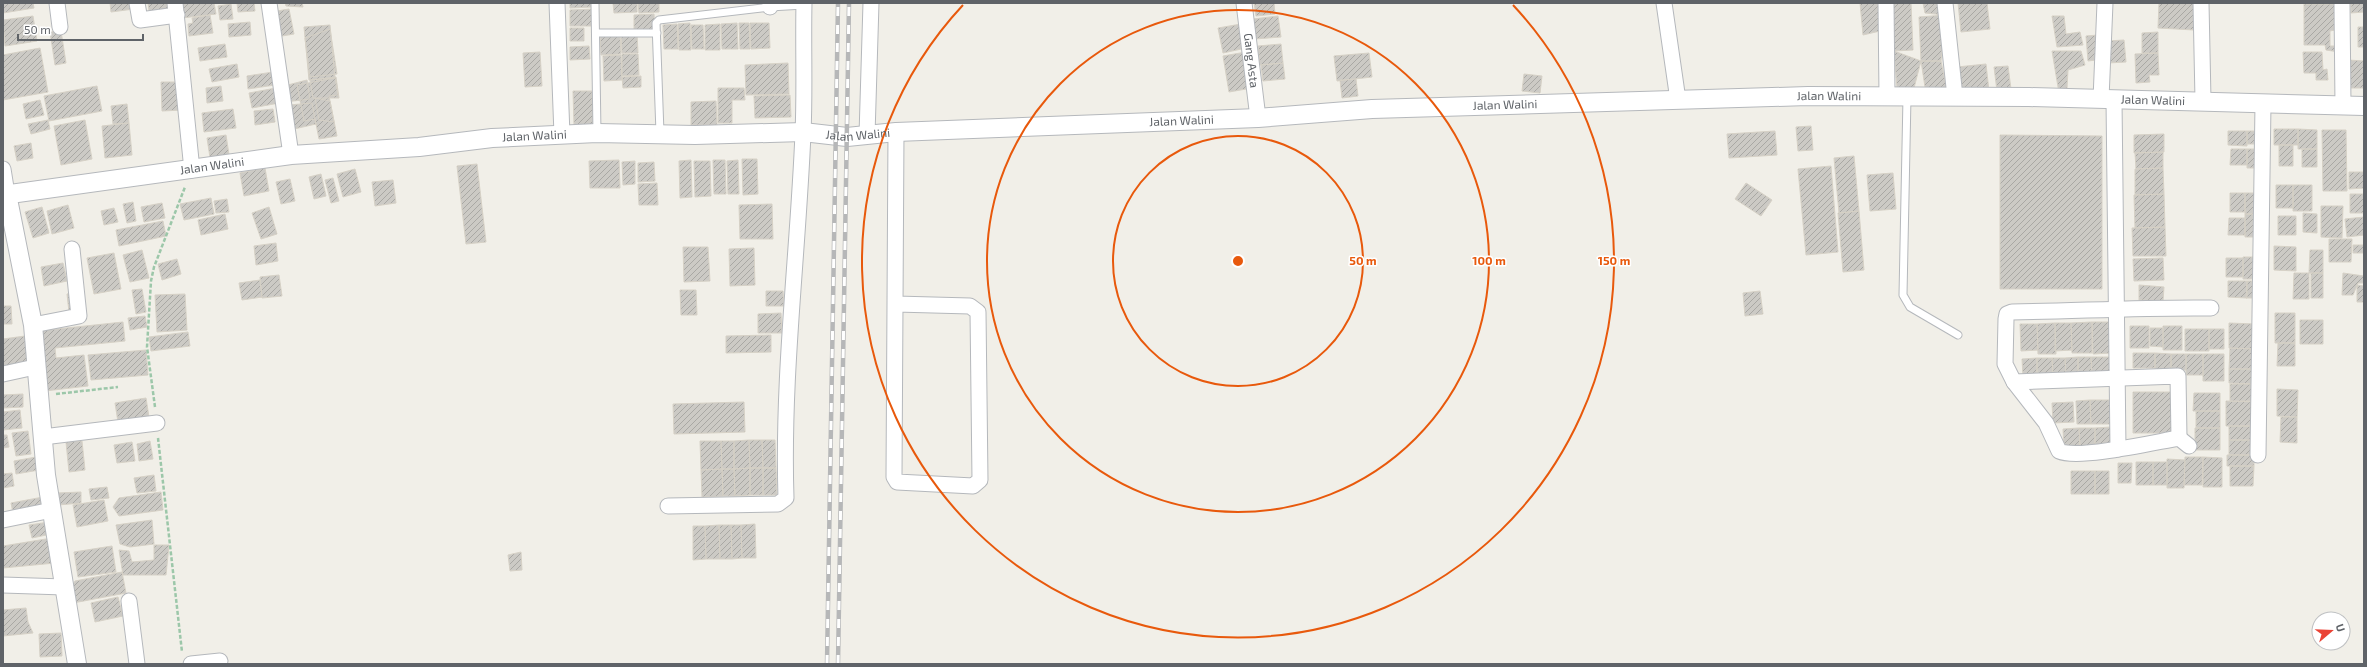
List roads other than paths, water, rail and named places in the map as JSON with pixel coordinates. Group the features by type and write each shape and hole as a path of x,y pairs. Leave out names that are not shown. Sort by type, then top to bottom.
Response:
{"street":[{"path":"57,3 60,26"},
{"path":"137,3 140,20 176,9 192,170"},
{"path":"269,3 291,155"},
{"path":"557,3 562,135"},
{"path":"867,135 871,3"},
{"name":"Gang Asta","path":"1244,3 1258,118"},
{"path":"1664,3 1678,100"},
{"path":"1886,3 1887,95"},
{"path":"1945,3 1955,97"},
{"path":"2105,3 2116,310 2118,449"},
{"path":"2202,3 2203,100"},
{"path":"2342,3 2343,106"},
{"path":"668,506 778,504 786,498 786,413 790,308 803,132 804,4"},
{"name":"Jalan Walini","path":"5,195 291,155 419,147 492,138 598,133 660,133 695,135 803,132 837,137 896,132 1258,118 1372,108 1887,95 2203,100 2263,104 2364,106"},
{"path":"2258,455 2263,104"},
{"path":"896,132 894,477 897,482 973,486 980,480 978,312 975,307 970,306 896,304"},
{"path":"3,169 5,195 33,325 35,368 46,475 77,664"},
{"path":"33,325 79,316 72,249"},
{"path":"2014,382 2178,376 2184,442 2072,454 2059,451 2046,423 2014,382 2005,364 2008,314 2012,312 2116,310 2144,307 2210,308"},
{"path":"3,374 35,368"},
{"path":"43,436 157,423"},
{"path":"3,520 52,510"},
{"path":"3,585 64,587"},
{"path":"129,601 137,664"},
{"path":"190,664 220,661"}],"lane":[{"path":"595,3 598,133"},
{"path":"660,133 656,23 662,19 770,5 804,4"},
{"path":"596,34 656,33"},
{"path":"1907,95 1903,295 1910,307 1958,335"}],"railway":[{"path":"827,664 838,3"},
{"path":"838,664 849,3"}]}
